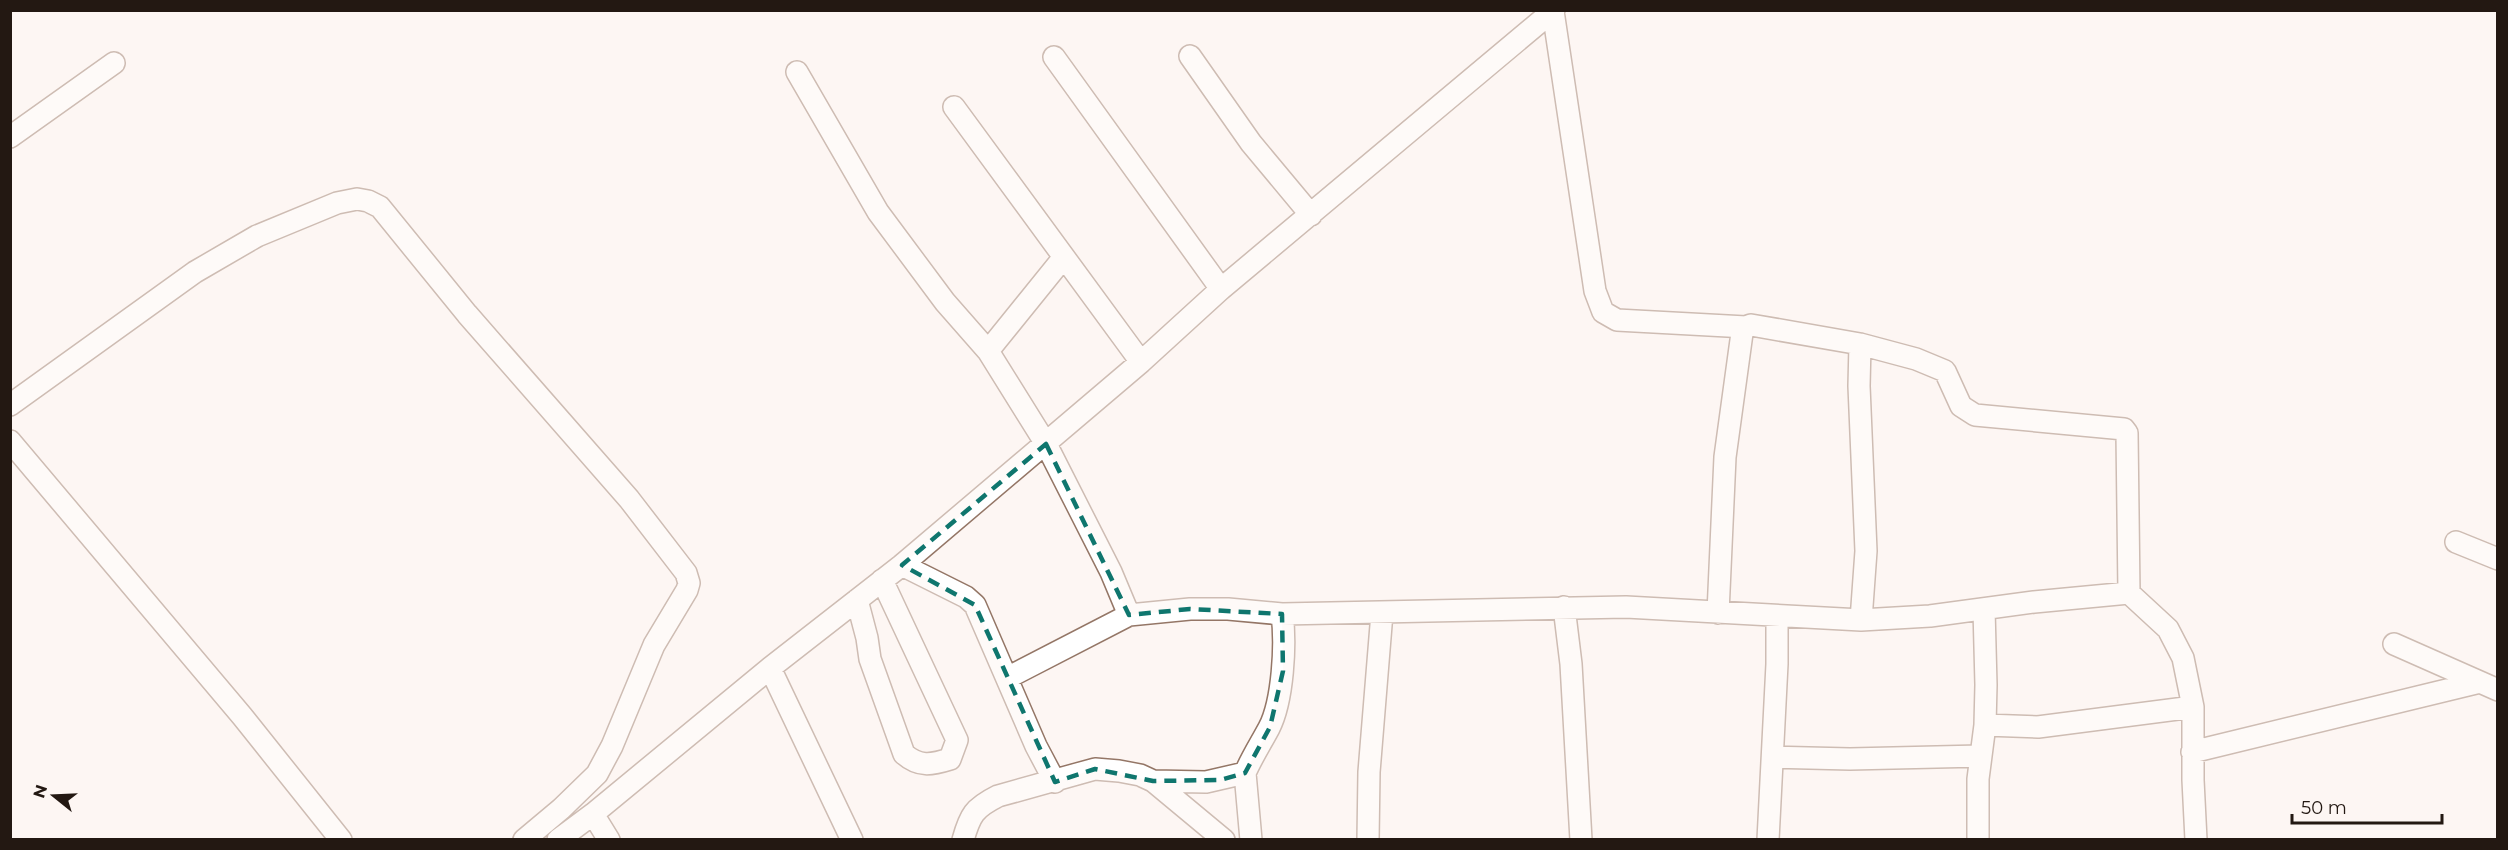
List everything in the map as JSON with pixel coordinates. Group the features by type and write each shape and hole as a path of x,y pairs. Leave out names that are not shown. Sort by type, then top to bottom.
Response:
{"street":[{"path":"558,840 593,814 770,668 902,565 1141,362 1221,289 1554,11"},
{"path":"1554,11 1595,291 1603,312 1617,320 1746,327 1751,325 1860,344 1916,359 1945,371 1961,406 1975,415 2124,429 2127,433 2129,593 2168,629 2183,658 2193,707 2192,752 2196,840"},
{"path":"1190,56 1245,136 1311,215"},
{"path":"1054,57 1221,289"},
{"path":"10,137 114,63"},
{"path":"797,72 878,212 945,302 988,351 1046,444 1111,572 1129,615"},
{"path":"954,107 1141,362"},
{"path":"10,405 195,272 257,236 337,203 357,199 380,207 467,314 629,498 686,573 689,583 654,645 612,746 597,774 561,809 524,840"},
{"path":"988,351 1064,257"},
{"path":"1718,613 1725,457 1742,333 1746,327"},
{"path":"1860,344 1859,396 1866,531 1861,620"},
{"path":"10,441 242,716 341,840"},
{"path":"2456,542 2498,559"},
{"path":"902,565 971,600 1036,746 1055,782"},
{"path":"857,600 870,659 904,754 911,761 924,765 950,759 957,740 882,580"},
{"path":"1006,678 1129,615 1190,609 1282,614 1626,607 1861,620 1930,616 2129,593"},
{"path":"1564,607 1572,676 1581,840"},
{"path":"1978,840 1980,756 1985,725 1984,609"},
{"path":"1368,840 1369,772 1382,613"},
{"path":"1251,840 1245,773 1274,716 1284,656 1285,634 1282,614"},
{"path":"1768,840 1777,617"},
{"path":"2394,644 2489,686"},
{"path":"770,668 848,839"},
{"path":"2192,752 2489,686"},
{"path":"1985,725 2038,727 2193,707"},
{"path":"1773,757 1851,759 1980,756"},
{"path":"963,840 975,810 984,803 998,796 1095,770 1119,771 1140,775 1153,781 1224,840"},
{"path":"1153,781 1206,782 1245,773"},
{"path":"593,814 609,840"}],"highlighted area":[{"path":"1046,444 1129,615 1190,609 1282,614 1283,671 1270,727 1245,773 1220,780 1153,781 1095,769 1055,782 975,605 902,565"}]}
